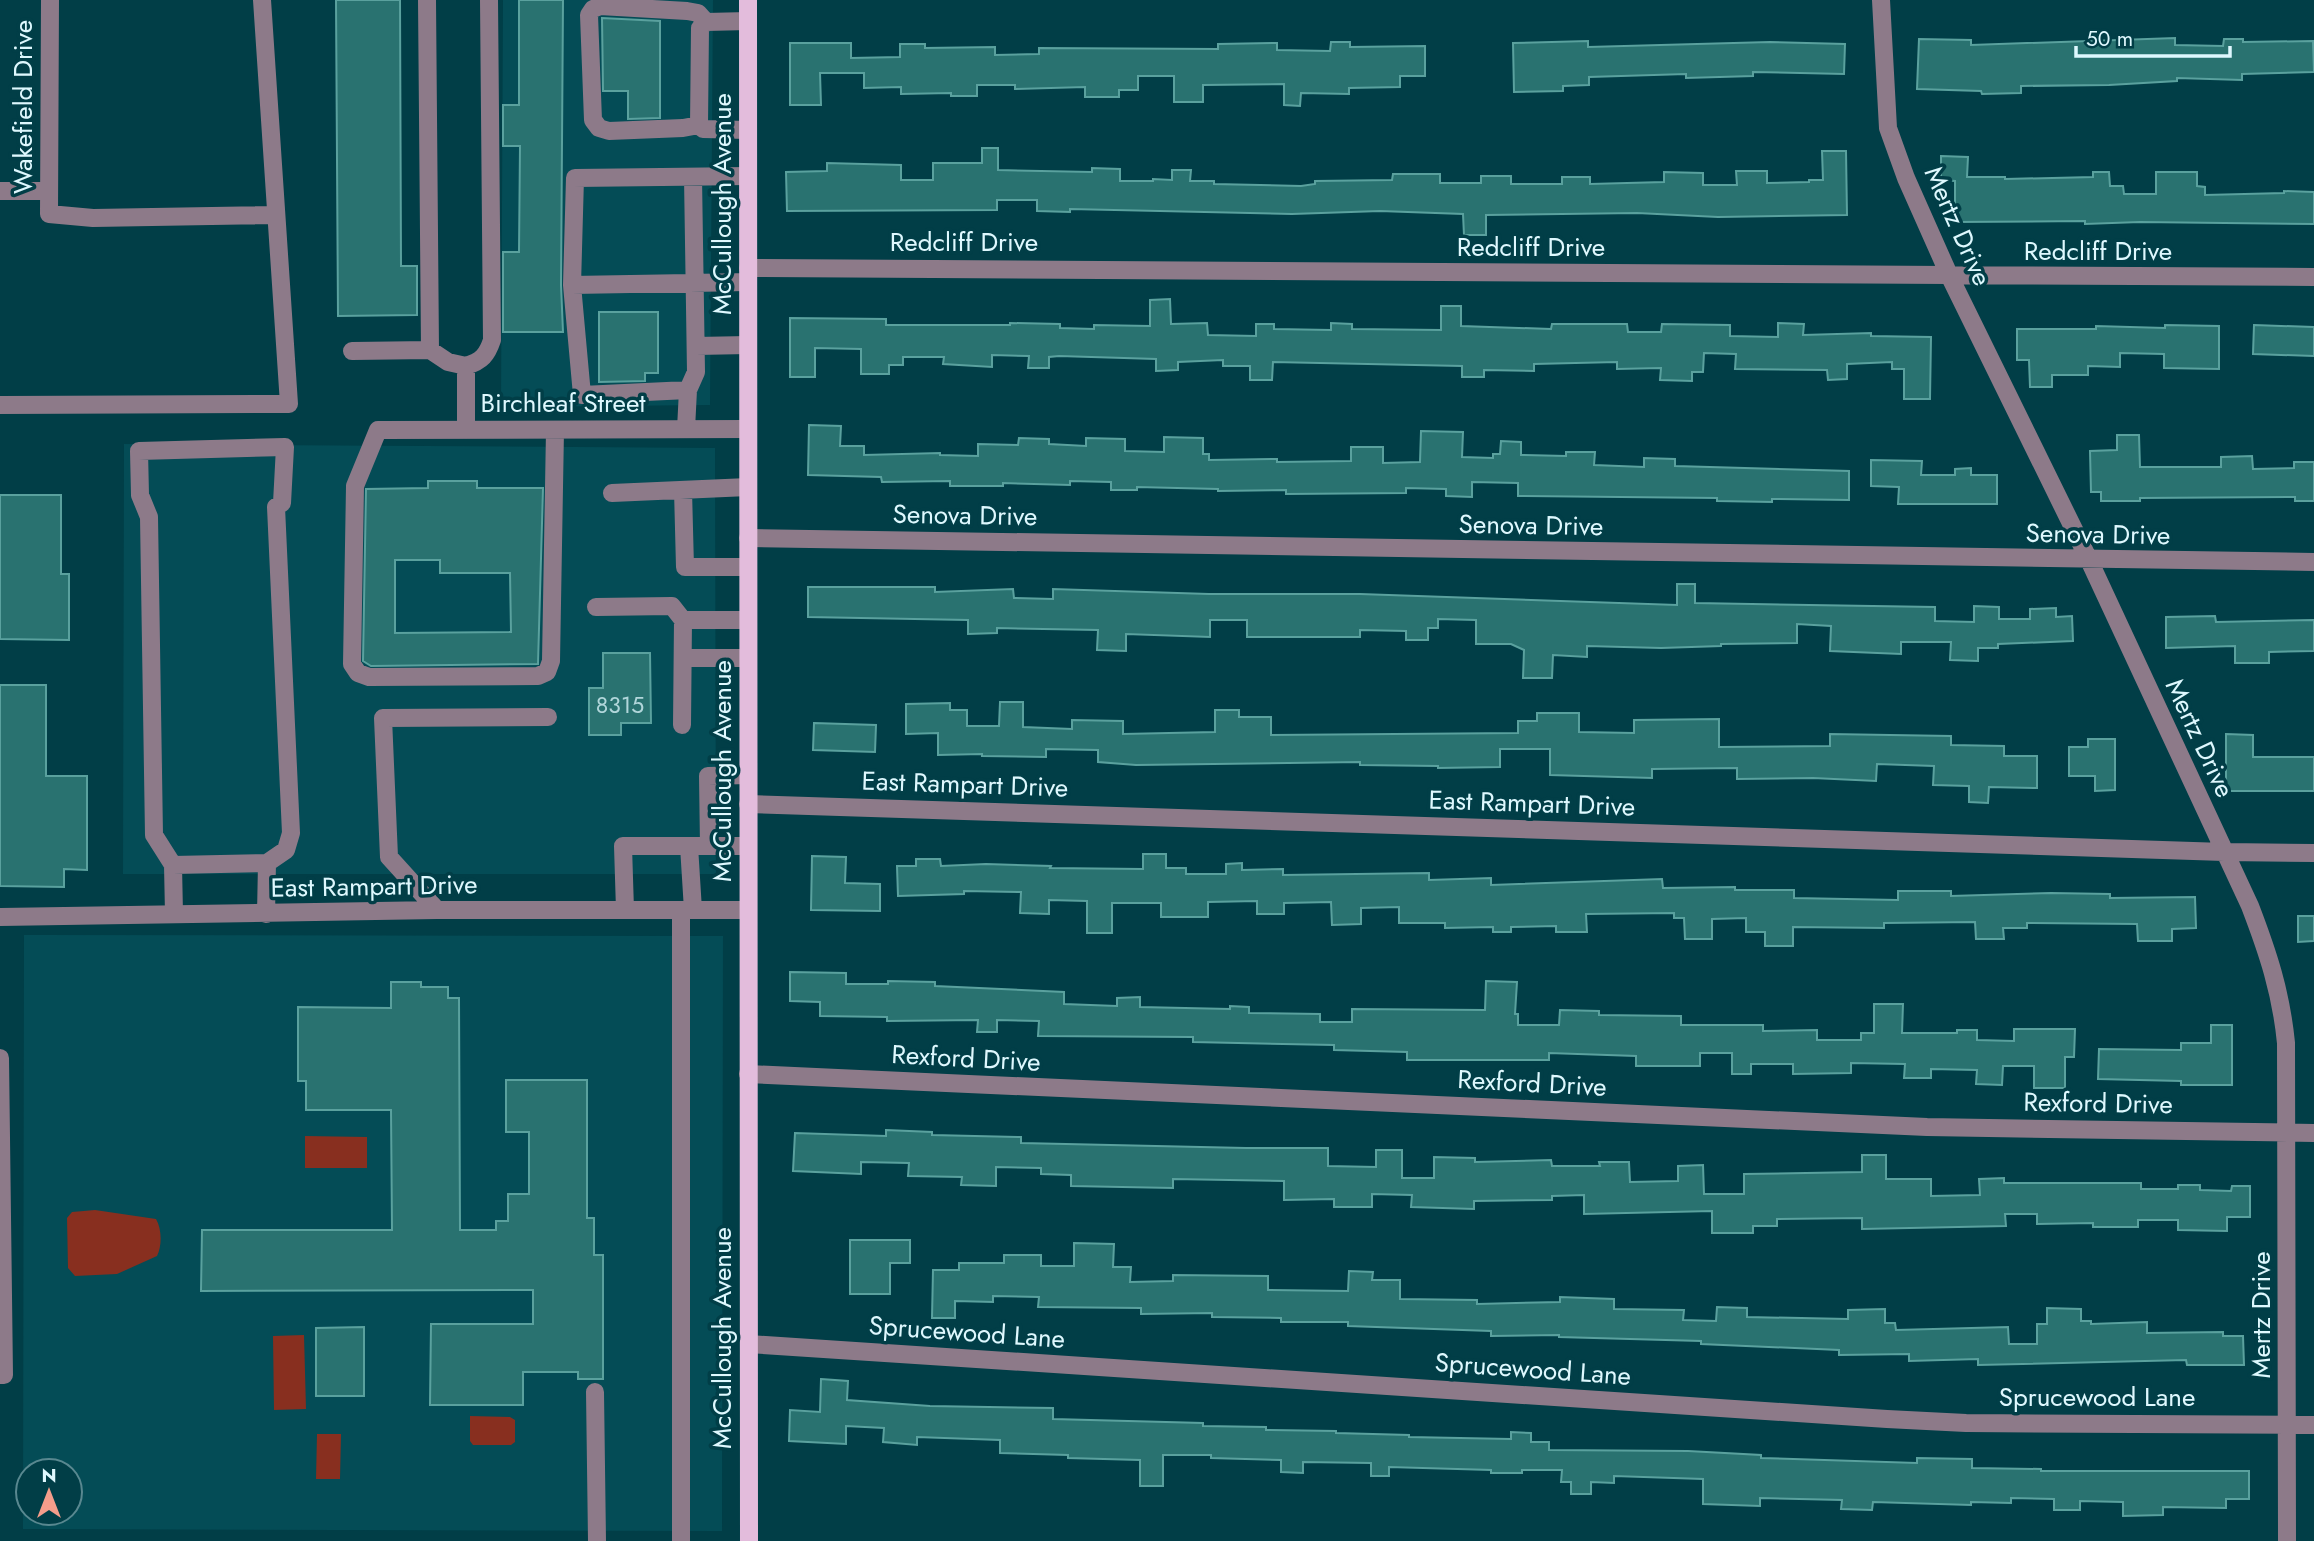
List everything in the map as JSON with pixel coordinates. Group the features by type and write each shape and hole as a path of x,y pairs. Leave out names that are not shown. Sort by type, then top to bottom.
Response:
{"main road":[{"name":"McCullough Avenue","path":"748,0 749,1541"}],"street":[{"name":"Wakefield Drive","path":"50,0 49,214 93,218 275,215"},
{"path":"0,405 289,404 262,0"},
{"path":"427,0 430,350"},
{"path":"352,351 430,350 448,362 466,366 476,363 486,355 492,340 489,0"},
{"name":"Mertz Drive","path":"1881,0 1888,128 1906,178 1950,276 2089,560 2250,906 2269,954 2282,1004 2286,1043 2287,1541"},
{"path":"699,124 683,128 609,131 599,128 593,120 589,15 593,9 600,6 672,9 698,13 706,22"},
{"path":"706,22 748,20"},
{"path":"706,22 698,33 699,124 703,129 748,130"},
{"path":"688,390 582,395 572,285 575,178 748,176"},
{"path":"686,429 688,390 696,372 693,177"},
{"path":"0,191 49,191"},
{"name":"Redcliff Drive","path":"572,285 695,283 748,275 2314,277"},
{"path":"696,346 748,345"},
{"path":"466,366 466,430"},
{"name":"Birchleaf Street","path":"555,430 551,661 547,672 538,676 369,677 358,673 352,664 355,486 378,430 748,429"},
{"path":"173,865 267,863 286,850 291,833 276,507 282,503 285,447 139,451 140,495 149,517 154,835 173,865 174,914"},
{"path":"612,493 748,487"},
{"path":"683,490 685,568 748,567"},
{"name":"Senova Drive","path":"748,538 2314,562"},
{"path":"596,607 672,606 683,620 682,725"},
{"path":"683,620 748,620"},
{"path":"683,658 748,658"},
{"path":"437,910 389,857 383,718 548,717"},
{"path":"709,846 708,776 748,775"},
{"name":"East Rampart Drive","path":"748,804 2314,853"},
{"path":"625,910 623,846 748,846"},
{"path":"681,1541 689,846"},
{"path":"266,914 267,863"},
{"name":"East Rampart Drive","path":"0,917 437,910 748,910"},
{"path":"0,1058 4,1375 0,1375"},
{"name":"Rexford Drive","path":"748,1074 1927,1127 2314,1133"},
{"name":"Sprucewood Lane","path":"749,1344 1887,1419 1966,1423 2314,1424"},
{"path":"595,1392 597,1541"}],"shaded area":[{"path":"503,0 713,0 710,405 501,407"},
{"path":"124,444 715,448 716,874 123,874"},
{"path":"24,935 723,936 722,1531 23,1529 84,1527 84,1457 23,1457"},
{"path":"305,1136 367,1137 367,1168 305,1168"},
{"path":"95,1210 156,1219 161,1238 157,1256 117,1274 75,1276 68,1268 67,1218 72,1212"},
{"path":"304,1335 306,1409 274,1410 273,1336"},
{"path":"470,1416 510,1417 515,1420 515,1442 511,1445 473,1445 470,1441"},
{"path":"317,1434 341,1434 340,1479 316,1479"}],"building":[{"path":"336,0 400,0 401,266 417,266 417,315 338,316"},
{"path":"519,0 563,0 563,332 503,332 503,252 519,252 520,146 503,146 503,105 519,105"},
{"path":"602,18 660,21 660,118 628,119 628,91 603,91"},
{"path":"2175,38 2175,45 2223,46 2224,39 2243,39 2243,42 2313,41 2314,72 2242,74 2242,80 2177,78 2177,81 2109,85 2021,86 2021,93 1982,94 1981,91 1917,89 1919,39 1971,40 1971,45"},
{"path":"1588,41 1588,47 1770,42 1845,44 1844,74 1753,72 1753,76 1686,78 1686,74 1589,77 1589,85 1563,86 1563,91 1514,92 1513,43"},
{"path":"1331,42 1350,42 1350,47 1425,46 1425,76 1400,76 1400,87 1349,88 1349,94 1301,93 1300,106 1284,105 1284,84 1203,85 1203,102 1174,102 1174,76 1138,76 1138,90 1119,90 1119,97 1085,97 1085,87 1015,89 1015,85 977,85 977,96 951,96 951,93 901,94 901,87 864,88 864,73 820,73 821,105 790,105 790,43 851,43 851,58 900,57 900,44 925,44 925,48 995,47 995,55 1039,54 1039,48 1218,49 1218,44 1277,43 1277,50 1330,51"},
{"path":"982,148 998,148 998,170 1092,172 1092,168 1120,169 1120,181 1153,181 1172,180 1172,170 1191,170 1190,181 1301,186 1315,184 1315,181 1392,180 1393,174 1440,174 1440,183 1481,183 1481,176 1511,176 1511,184 1562,184 1562,177 1590,177 1590,184 1664,182 1664,172 1703,173 1703,185 1737,185 1736,171 1767,171 1767,183 1809,182 1823,180 1822,151 1846,151 1847,215 1486,215 1486,235 1464,235 1463,214 1380,211 1292,214 1070,209 1070,212 1037,211 1037,200 997,200 997,210 787,211 786,172 827,171 827,163 901,165 901,180 933,180 933,163 982,163"},
{"path":"1941,156 1968,157 1967,177 2093,177 2093,172 2109,172 2110,186 2123,186 2124,194 2156,194 2156,172 2197,172 2197,186 2205,187 2205,195 2314,192 2314,224 1955,222 1955,181 1941,180"},
{"path":"1170,299 1171,324 1207,323 1208,335 1256,336 1256,324 1274,324 1274,329 1331,330 1331,323 1352,324 1352,329 1441,330 1441,306 1461,306 1461,326 1551,329 1552,324 1627,324 1628,332 1661,332 1662,324 1730,325 1730,336 1778,337 1778,323 1804,324 1803,335 1871,333 1871,336 1931,337 1930,399 1904,399 1904,369 1892,369 1892,362 1847,364 1847,379 1828,380 1827,370 1735,369 1736,354 1704,353 1703,372 1692,372 1692,381 1660,380 1661,368 1617,369 1617,362 1534,364 1534,371 1484,370 1484,377 1462,377 1462,366 1273,362 1272,380 1250,380 1250,366 1223,366 1223,360 1178,362 1178,370 1156,371 1156,359 1059,356 1049,357 1049,368 1028,368 1029,356 992,355 992,367 943,364 944,357 903,357 903,365 889,365 889,374 861,374 861,349 815,348 815,377 790,377 790,318 886,319 886,325 1060,324 1060,328 1094,329 1094,325 1150,326 1150,300"},
{"path":"599,312 658,312 658,373 645,373 645,381 599,382"},
{"path":"2165,325 2219,326 2219,369 2164,368 2164,354 2120,353 2120,367 2088,366 2088,375 2052,375 2052,387 2030,387 2029,360 2017,360 2017,329 2096,329 2096,326 2165,328"},
{"path":"2254,325 2314,327 2314,356 2253,354"},
{"path":"809,425 841,426 840,446 864,446 864,455 940,453 978,456 978,444 1018,445 1019,438 1049,439 1049,444 1086,446 1086,438 1125,439 1125,451 1164,452 1164,437 1203,438 1203,454 1209,454 1209,460 1277,459 1277,462 1351,461 1351,447 1383,447 1383,463 1420,462 1421,431 1463,432 1462,457 1493,458 1493,454 1500,454 1501,441 1521,442 1521,455 1566,456 1566,452 1595,452 1594,465 1644,467 1644,458 1675,459 1675,466 1849,471 1849,500 1772,499 1772,502 1717,501 1717,498 1518,496 1518,483 1472,482 1472,497 1446,496 1446,489 1406,488 1406,493 1286,494 1286,490 1218,491 1137,487 1137,490 1111,490 1111,482 950,486 950,481 882,482 881,477 808,475"},
{"path":"2117,435 2139,435 2140,467 2221,467 2221,457 2252,456 2253,469 2294,468 2294,462 2314,462 2314,501 2295,501 2295,497 2140,498 2140,501 2101,501 2101,492 2091,492 2090,451 2117,450"},
{"path":"1871,460 1922,461 1921,475 1955,475 1955,469 1971,468 1971,475 1997,475 1997,504 1898,504 1899,487 1871,486"},
{"path":"428,481 477,481 477,488 543,488 538,664 371,666 363,661 366,489 428,488","holes":["395,560 440,560 440,573 510,573 511,632 395,633"]},
{"path":"0,495 61,495 61,574 69,574 69,640 0,639"},
{"path":"1677,584 1695,584 1695,603 1935,607 1935,621 1974,622 1974,606 1999,607 1999,619 2030,619 2030,609 2056,608 2056,617 2072,616 2073,641 1998,644 1998,648 1978,648 1978,661 1950,660 1951,642 1901,642 1901,654 1830,651 1831,626 1797,624 1797,643 1661,648 1587,646 1587,657 1553,655 1552,678 1523,678 1524,650 1511,644 1476,644 1476,620 1438,619 1438,628 1428,628 1428,640 1406,640 1406,631 1360,630 1360,637 1247,637 1247,620 1210,620 1210,637 1126,634 1126,651 1097,650 1098,630 997,628 997,633 968,634 968,620 808,617 808,587 935,587 935,592 1013,589 1014,598 1053,599 1053,589 1209,594 1360,594 1677,605"},
{"path":"2215,616 2216,622 2314,620 2314,651 2269,652 2269,663 2235,663 2235,646 2166,648 2166,617"},
{"path":"603,653 650,653 651,723 621,723 621,735 589,735 589,688 603,688"},
{"path":"0,685 46,685 46,776 87,776 87,870 64,869 64,887 0,886"},
{"path":"1000,702 1023,702 1023,727 1072,729 1072,720 1123,721 1123,734 1215,732 1215,710 1239,710 1239,717 1271,717 1271,735 1518,733 1518,721 1537,721 1537,713 1579,713 1579,732 1634,733 1634,720 1719,719 1719,747 1830,746 1830,734 1951,736 1951,745 2004,746 2004,756 2037,756 2037,788 1989,787 1988,803 1969,802 1969,786 1933,785 1934,766 1877,764 1876,781 1737,779 1737,768 1652,769 1652,778 1550,775 1550,749 1500,749 1500,767 1438,768 1360,765 1360,762 1136,765 1098,762 1098,750 1046,749 1046,757 938,755 938,733 906,734 906,704 950,703 950,710 967,710 967,726 999,726"},
{"path":"814,723 876,725 875,752 813,750"},
{"path":"2226,734 2253,735 2253,757 2314,757 2314,791 2226,791"},
{"path":"2088,739 2115,739 2115,790 2095,791 2095,776 2069,776 2069,747 2088,747"},
{"path":"1143,854 1166,854 1166,868 1186,868 1186,874 1226,874 1226,864 1242,863 1242,870 1283,869 1283,875 1429,873 1429,880 1491,878 1491,885 1662,879 1663,888 1794,890 1794,898 1898,900 1898,891 1951,891 1951,896 2051,893 2110,894 2110,898 2195,897 2196,928 2172,929 2172,941 2138,941 2137,924 2027,923 2027,928 2003,928 2004,939 1976,939 1975,922 1884,923 1884,928 1793,927 1793,946 1765,946 1765,932 1746,932 1746,918 1712,919 1712,939 1685,939 1684,918 1674,918 1674,913 1586,914 1587,932 1556,932 1556,926 1511,927 1511,932 1493,932 1493,927 1445,928 1445,923 1399,923 1399,907 1361,908 1361,924 1332,925 1331,902 1284,903 1284,914 1257,914 1257,901 1208,902 1208,917 1161,917 1161,903 1112,903 1112,933 1087,933 1087,901 1049,900 1049,914 1020,913 1021,892 964,891 964,894 898,896 897,866 916,866 916,859 940,859 941,866 986,864 1143,869"},
{"path":"812,856 846,857 845,883 880,884 880,911 811,910"},
{"path":"2298,916 2314,916 2314,941 2298,942"},
{"path":"790,972 846,973 846,984 935,982 935,986 1064,992 1064,1004 1117,1006 1117,998 1140,997 1140,1007 1249,1007 1249,1013 1320,1014 1320,1022 1352,1022 1352,1009 1485,1010 1486,981 1517,982 1515,1014 1518,1014 1518,1025 1559,1025 1560,1010 1599,1011 1599,1015 1681,1016 1681,1025 1763,1025 1763,1031 1817,1030 1817,1040 1861,1040 1861,1033 1874,1033 1874,1004 1903,1004 1902,1033 1957,1033 1957,1030 1977,1030 1977,1040 2014,1041 2014,1029 2075,1029 2074,1057 2065,1057 2065,1088 2034,1088 2034,1066 2003,1066 2002,1085 1976,1084 1977,1070 1931,1069 1931,1078 1904,1078 1905,1064 1851,1063 1851,1073 1793,1074 1793,1064 1751,1064 1751,1074 1732,1074 1732,1053 1700,1053 1700,1066 1636,1066 1636,1056 1549,1053 1549,1060 1407,1060 1407,1052 1334,1050 1334,1045 1193,1042 1193,1037 1038,1036 1039,1021 997,1020 997,1032 977,1032 978,1020 887,1021 887,1017 820,1016 820,1002 790,1001"},
{"path":"391,982 421,982 421,987 448,987 448,998 459,998 460,1230 496,1230 496,1221 508,1221 508,1194 529,1194 529,1132 506,1132 506,1080 587,1080 587,1218 594,1218 594,1255 603,1255 603,1379 578,1379 578,1372 523,1372 523,1405 430,1405 431,1324 533,1324 533,1290 201,1291 202,1230 392,1230 391,1110 306,1110 306,1081 298,1081 298,1007 391,1008"},
{"path":"2211,1025 2232,1025 2232,1085 2181,1085 2181,1081 2098,1079 2099,1049 2181,1050 2181,1043 2211,1043"},
{"path":"886,1130 932,1132 932,1135 1021,1137 1021,1143 1328,1148 1328,1166 1376,1167 1376,1150 1402,1150 1402,1178 1434,1178 1434,1157 1475,1158 1475,1162 1551,1160 1552,1166 1600,1166 1599,1162 1629,1162 1630,1182 1678,1181 1678,1166 1703,1165 1704,1194 1744,1194 1744,1174 1862,1172 1862,1155 1886,1155 1886,1179 1931,1179 1931,1196 1980,1195 1979,1179 2004,1178 2004,1183 2141,1183 2141,1189 2178,1189 2178,1185 2200,1185 2200,1190 2231,1191 2232,1186 2250,1186 2250,1217 2227,1217 2227,1231 2178,1230 2178,1220 2138,1220 2138,1227 2093,1227 2093,1223 2037,1224 2037,1214 2005,1214 2006,1226 1862,1229 1862,1218 1777,1219 1777,1226 1753,1226 1753,1233 1712,1233 1712,1211 1584,1214 1584,1195 1552,1196 1552,1200 1474,1201 1474,1209 1411,1207 1412,1195 1372,1194 1372,1207 1334,1207 1334,1199 1284,1200 1284,1181 1173,1179 1173,1188 1071,1186 1071,1175 1041,1174 1041,1168 996,1167 996,1186 961,1185 962,1177 908,1176 909,1163 861,1162 861,1174 793,1171 795,1133 886,1136"},
{"path":"850,1240 910,1240 910,1263 890,1263 890,1294 850,1294"},
{"path":"1074,1243 1114,1244 1113,1267 1131,1267 1130,1282 1173,1281 1173,1275 1268,1276 1268,1290 1348,1291 1349,1271 1373,1272 1372,1280 1400,1280 1400,1299 1477,1300 1477,1304 1560,1302 1560,1297 1614,1299 1614,1309 1684,1310 1683,1320 1716,1321 1717,1307 1747,1308 1747,1317 1848,1319 1848,1310 1885,1309 1885,1323 1895,1323 1896,1330 2008,1327 2009,1344 2037,1344 2037,1324 2047,1324 2047,1308 2081,1309 2081,1321 2091,1321 2091,1324 2147,1322 2147,1333 2223,1332 2223,1336 2243,1336 2244,1365 2187,1365 2186,1360 1978,1365 1978,1359 1909,1361 1909,1354 1839,1355 1839,1350 1701,1344 1701,1341 1559,1335 1491,1336 1491,1331 1348,1326 1348,1322 1281,1322 1281,1318 1212,1317 1212,1313 1141,1314 1141,1308 1038,1307 1039,1297 993,1296 993,1302 955,1301 955,1318 932,1318 933,1270 959,1270 959,1263 1004,1263 1004,1255 1041,1255 1041,1266 1074,1266"},
{"path":"364,1327 364,1396 316,1396 316,1328"},
{"path":"821,1379 848,1381 847,1400 930,1406 1053,1408 1053,1419 1203,1423 1203,1426 1266,1427 1266,1430 1336,1431 1409,1437 1511,1439 1511,1432 1531,1433 1531,1442 1549,1442 1549,1450 1688,1451 1761,1455 1761,1458 1917,1463 1917,1458 1972,1459 1972,1468 2041,1471 2249,1471 2249,1499 2226,1499 2226,1508 2163,1507 2163,1515 2123,1516 2123,1502 2080,1501 2080,1510 2054,1510 2054,1499 2011,1498 2011,1503 1971,1502 1971,1505 1873,1502 1872,1510 1841,1509 1842,1500 1760,1498 1760,1506 1703,1504 1703,1479 1614,1476 1614,1483 1591,1482 1591,1494 1571,1494 1571,1482 1561,1482 1562,1470 1491,1473 1491,1470 1389,1467 1389,1476 1371,1476 1371,1463 1303,1462 1303,1473 1281,1472 1281,1460 1211,1458 1211,1455 1163,1455 1163,1486 1140,1486 1140,1460 1000,1453 1000,1440 917,1437 917,1445 883,1442 884,1428 846,1426 846,1444 789,1441 790,1410 820,1412"}]}
